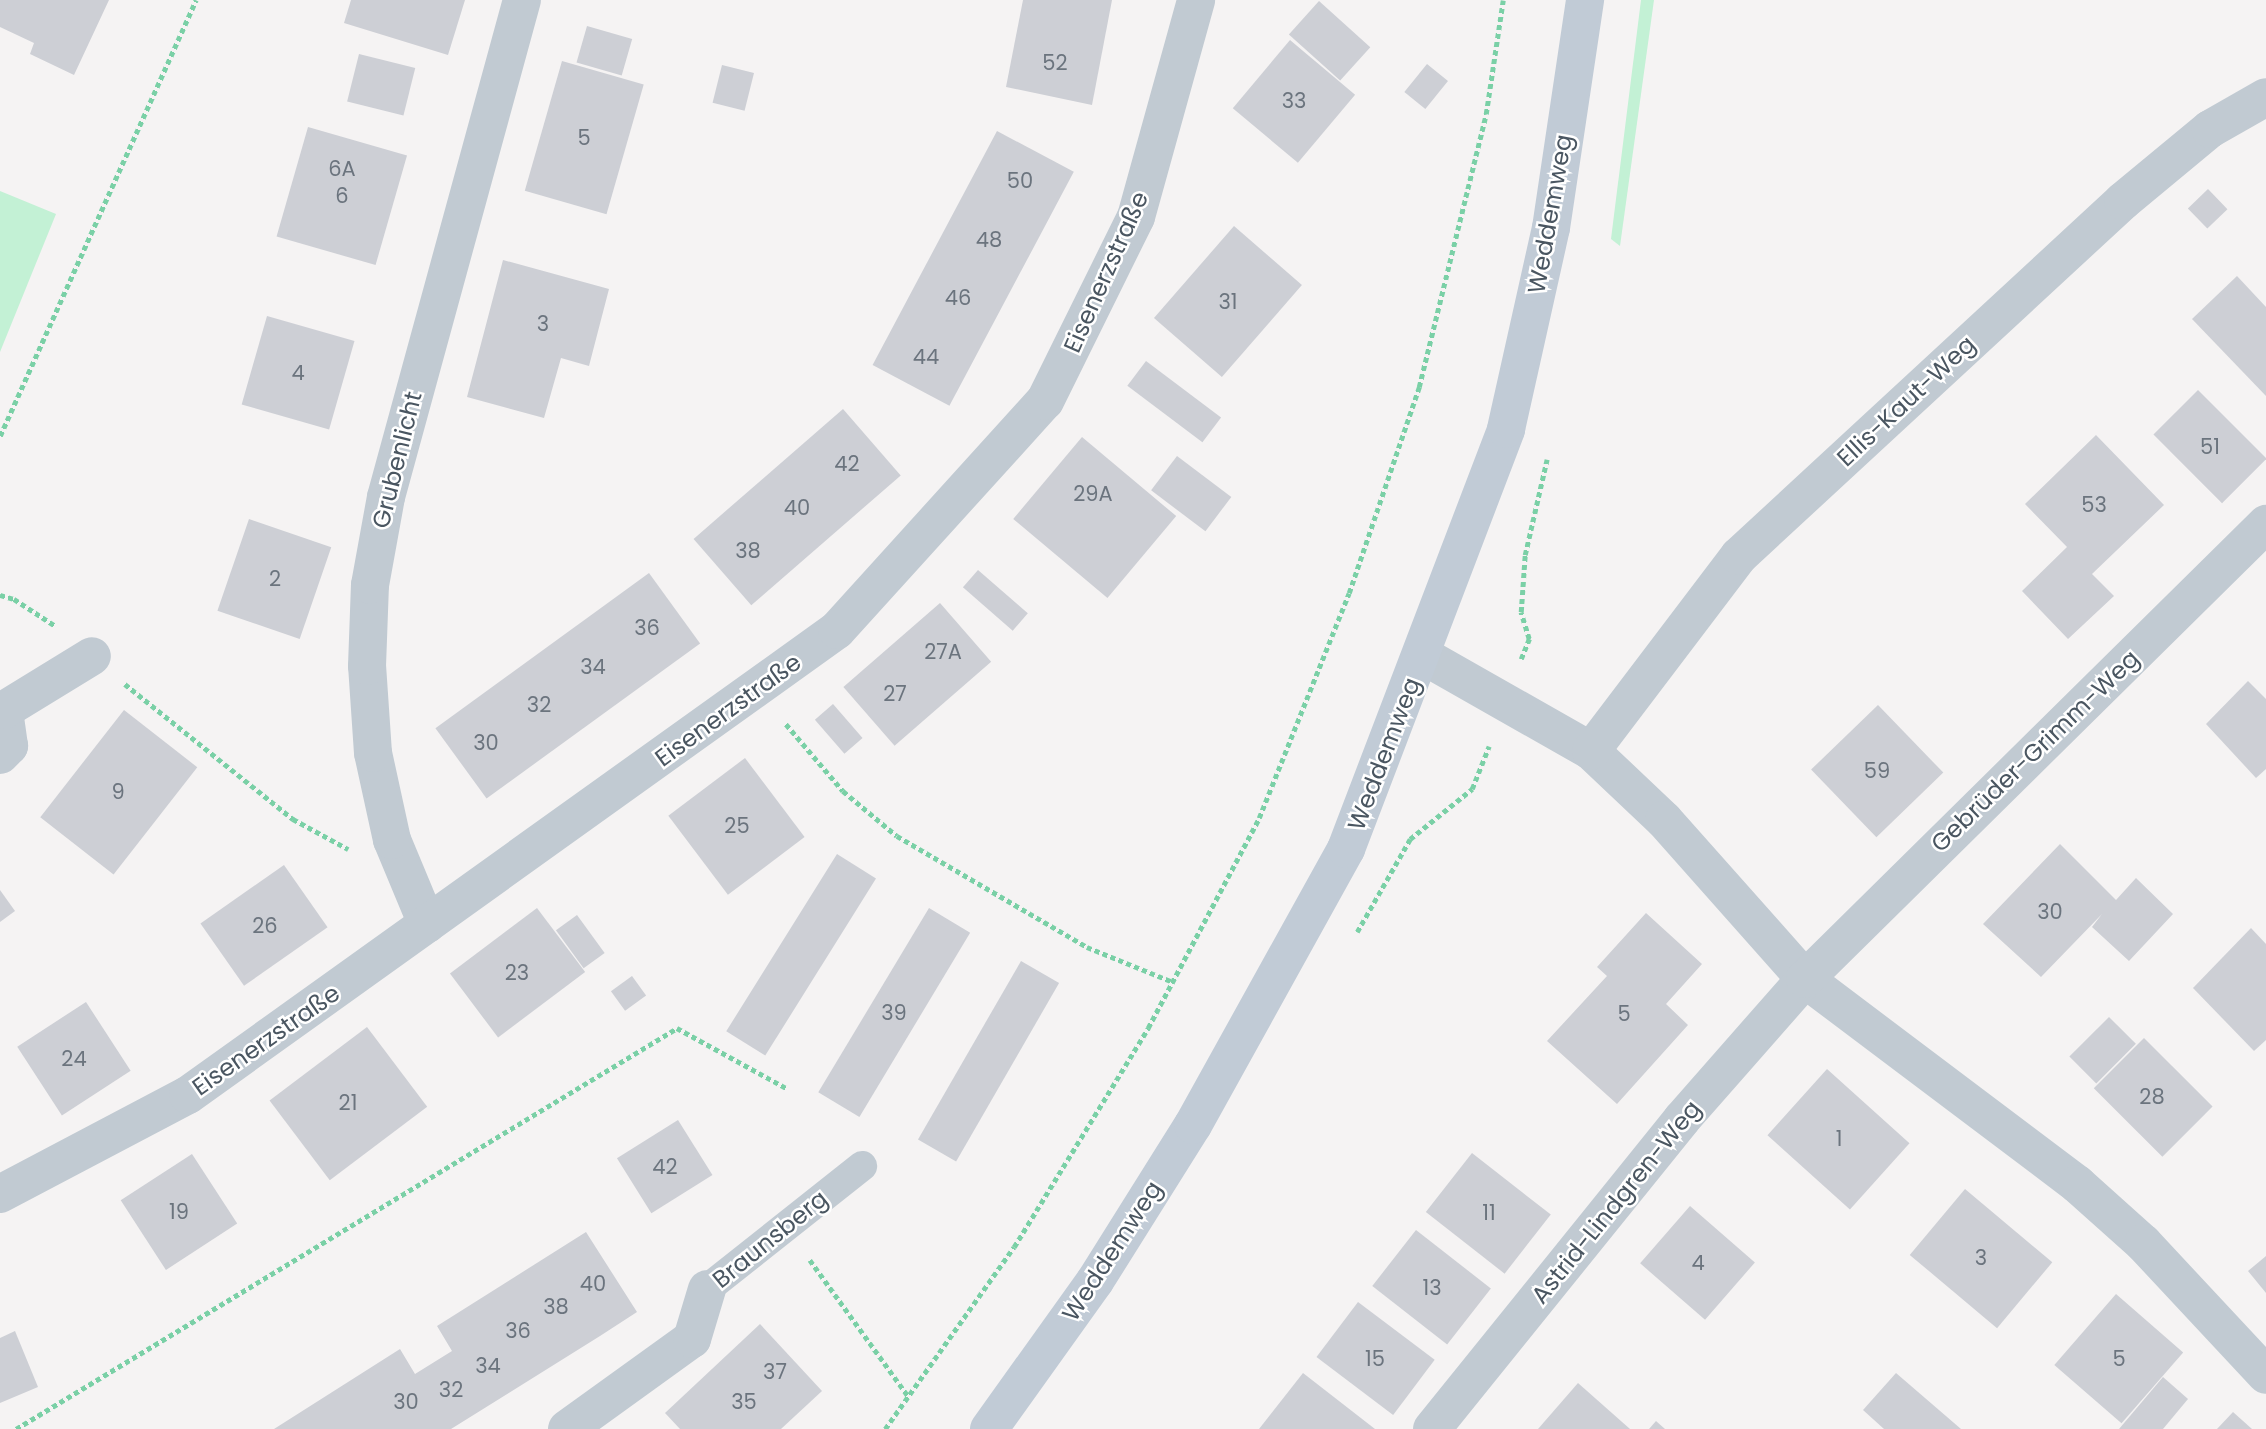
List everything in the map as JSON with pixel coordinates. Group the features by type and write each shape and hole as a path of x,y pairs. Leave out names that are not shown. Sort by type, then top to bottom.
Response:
{"main road":[{"name":"Weddemweg","path":"989,1429 1095,1281 1272,990 1346,849 1506,429 1551,229 1585,0"}],"street":[{"name":"Grubenlicht","path":"427,924 399,858 373,753 367,666 370,585 386,497 522,0"},
{"name":"Eisenerzstraße","path":"0,1194 188,1096 837,630 1045,401 1136,217 1196,0"},
{"name":"Ellis-Kaut-Weg","path":"1591,751 1739,556 2123,201 2210,129 2266,97"},
{"name":"Gebrüder-Grimm-Weg","path":"1805,979 2266,524"},
{"path":"1422,655 1591,751 1664,821 1805,979 2077,1184 2143,1243 2266,1375"},
{"path":"0,755 9,746 4,710 92,656"},
{"name":"Astrid-Lindgren-Weg","path":"1432,1429 1682,1119 1805,979"},
{"name":"Braunsberg","path":"567,1429 692,1339 706,1289"}],"lane":[{"name":"Braunsberg","path":"706,1289 862,1166"}],"path":[{"path":"0,436 196,0"},
{"path":"884,1429 1014,1247 1173,982 1259,818 1349,593 1415,400 1486,114 1503,0"},
{"path":"0,595 45,616 197,747 293,819 352,852 399,858"},
{"path":"760,687 843,791 897,836 1087,947 1173,982"},
{"path":"16,1429 677,1028 788,1088"},
{"path":"786,1226 908,1396"}],"green space":[{"path":"1641,0 1654,0 1620,246 1611,239"},
{"path":"0,191 56,214 0,352"}],"building":[{"path":"0,0 109,0 74,75 30,54 34,43 0,27"},
{"path":"351,0 465,0 448,55 344,23"},
{"path":"1023,0 1112,0 1092,105 1006,87"},
{"path":"1319,1 1370,47 1340,81 1289,34"},
{"path":"587,26 632,39 622,75 577,63"},
{"path":"1290,40 1355,95 1298,163 1233,108"},
{"path":"359,54 415,68 403,116 347,102"},
{"path":"562,61 644,84 606,214 525,191"},
{"path":"1427,64 1448,81 1425,109 1404,92"},
{"path":"722,65 754,73 745,111 713,103"},
{"path":"308,127 407,155 376,265 277,237"},
{"path":"997,131 1074,172 949,406 873,365"},
{"path":"2208,189 2227,209 2207,229 2188,208"},
{"path":"1234,226 1302,285 1222,377 1154,318"},
{"path":"503,260 609,289 589,366 561,358 544,418 467,397"},
{"path":"2237,276 2266,307 2266,396 2192,319"},
{"path":"267,316 354,341 329,430 242,404"},
{"path":"1146,361 1221,418 1202,442 1127,386"},
{"path":"2198,390 2266,458 2222,503 2153,435"},
{"path":"843,409 901,475 751,605 694,539"},
{"path":"2096,435 2164,505 2092,574 2114,596 2068,639 2022,591 2067,547 2025,504"},
{"path":"1082,437 1176,516 1107,598 1013,519"},
{"path":"1177,456 1231,497 1205,531 1151,490"},
{"path":"249,519 331,547 300,639 217,611"},
{"path":"978,570 1028,613 1013,631 963,587"},
{"path":"649,573 700,643 487,799 435,728"},
{"path":"940,603 991,662 895,746 843,687"},
{"path":"2248,681 2266,699 2266,769 2256,778 2206,724"},
{"path":"833,704 863,738 844,754 815,720"},
{"path":"1878,705 1943,773 1876,837 1811,770"},
{"path":"124,710 197,767 114,874 40,817"},
{"path":"745,758 805,837 728,895 668,816"},
{"path":"2060,844 2116,900 2136,878 2173,914 2129,961 2092,927 2102,914 2041,977 1983,924"},
{"path":"837,854 876,878 765,1056 726,1031"},
{"path":"284,865 328,927 244,986 200,924"},
{"path":"0,890 15,911 0,922"},
{"path":"537,908 585,972 498,1037 450,974"},
{"path":"929,908 970,933 859,1117 818,1092"},
{"path":"1646,913 1702,964 1666,1004 1688,1025 1617,1104 1547,1041 1607,976 1597,967"},
{"path":"577,915 605,953 584,968 556,930"},
{"path":"2251,928 2266,944 2266,1040 2254,1051 2193,988"},
{"path":"1021,961 1059,983 956,1161 918,1139"},
{"path":"632,976 646,995 625,1011 611,991"},
{"path":"86,1002 131,1071 62,1115 17,1047"},
{"path":"2109,1017 2136,1044 2096,1083 2069,1057"},
{"path":"367,1027 427,1107 330,1180 270,1100"},
{"path":"2144,1038 2213,1107 2162,1157 2094,1088"},
{"path":"1827,1069 1909,1143 1850,1209 1767,1135"},
{"path":"678,1120 712,1175 651,1213 617,1158"},
{"path":"1472,1153 1551,1215 1505,1274 1426,1212"},
{"path":"192,1154 237,1224 166,1270 121,1200"},
{"path":"1965,1189 2052,1262 1997,1328 1910,1255"},
{"path":"1690,1206 1755,1262 1705,1320 1640,1263"},
{"path":"1416,1230 1491,1288 1447,1344 1372,1286"},
{"path":"586,1232 637,1312 600,1336 451,1429 274,1429 400,1349 415,1374 452,1351 437,1326"},
{"path":"2266,1256 2266,1293 2248,1271"},
{"path":"2116,1294 2183,1352 2121,1423 2054,1365"},
{"path":"1358,1302 1435,1360 1393,1415 1316,1357"},
{"path":"760,1324 822,1391 781,1429 680,1429 665,1413"},
{"path":"15,1331 38,1387 0,1403 0,1338"},
{"path":"1303,1373 1375,1429 1259,1429"},
{"path":"1896,1373 1961,1429 1884,1429 1863,1410"},
{"path":"2163,1377 2188,1399 2163,1429 2119,1429"},
{"path":"1578,1383 1630,1429 1538,1429"},
{"path":"2233,1412 2252,1429 2217,1429"},
{"path":"1656,1421 1665,1429 1649,1429"}]}
